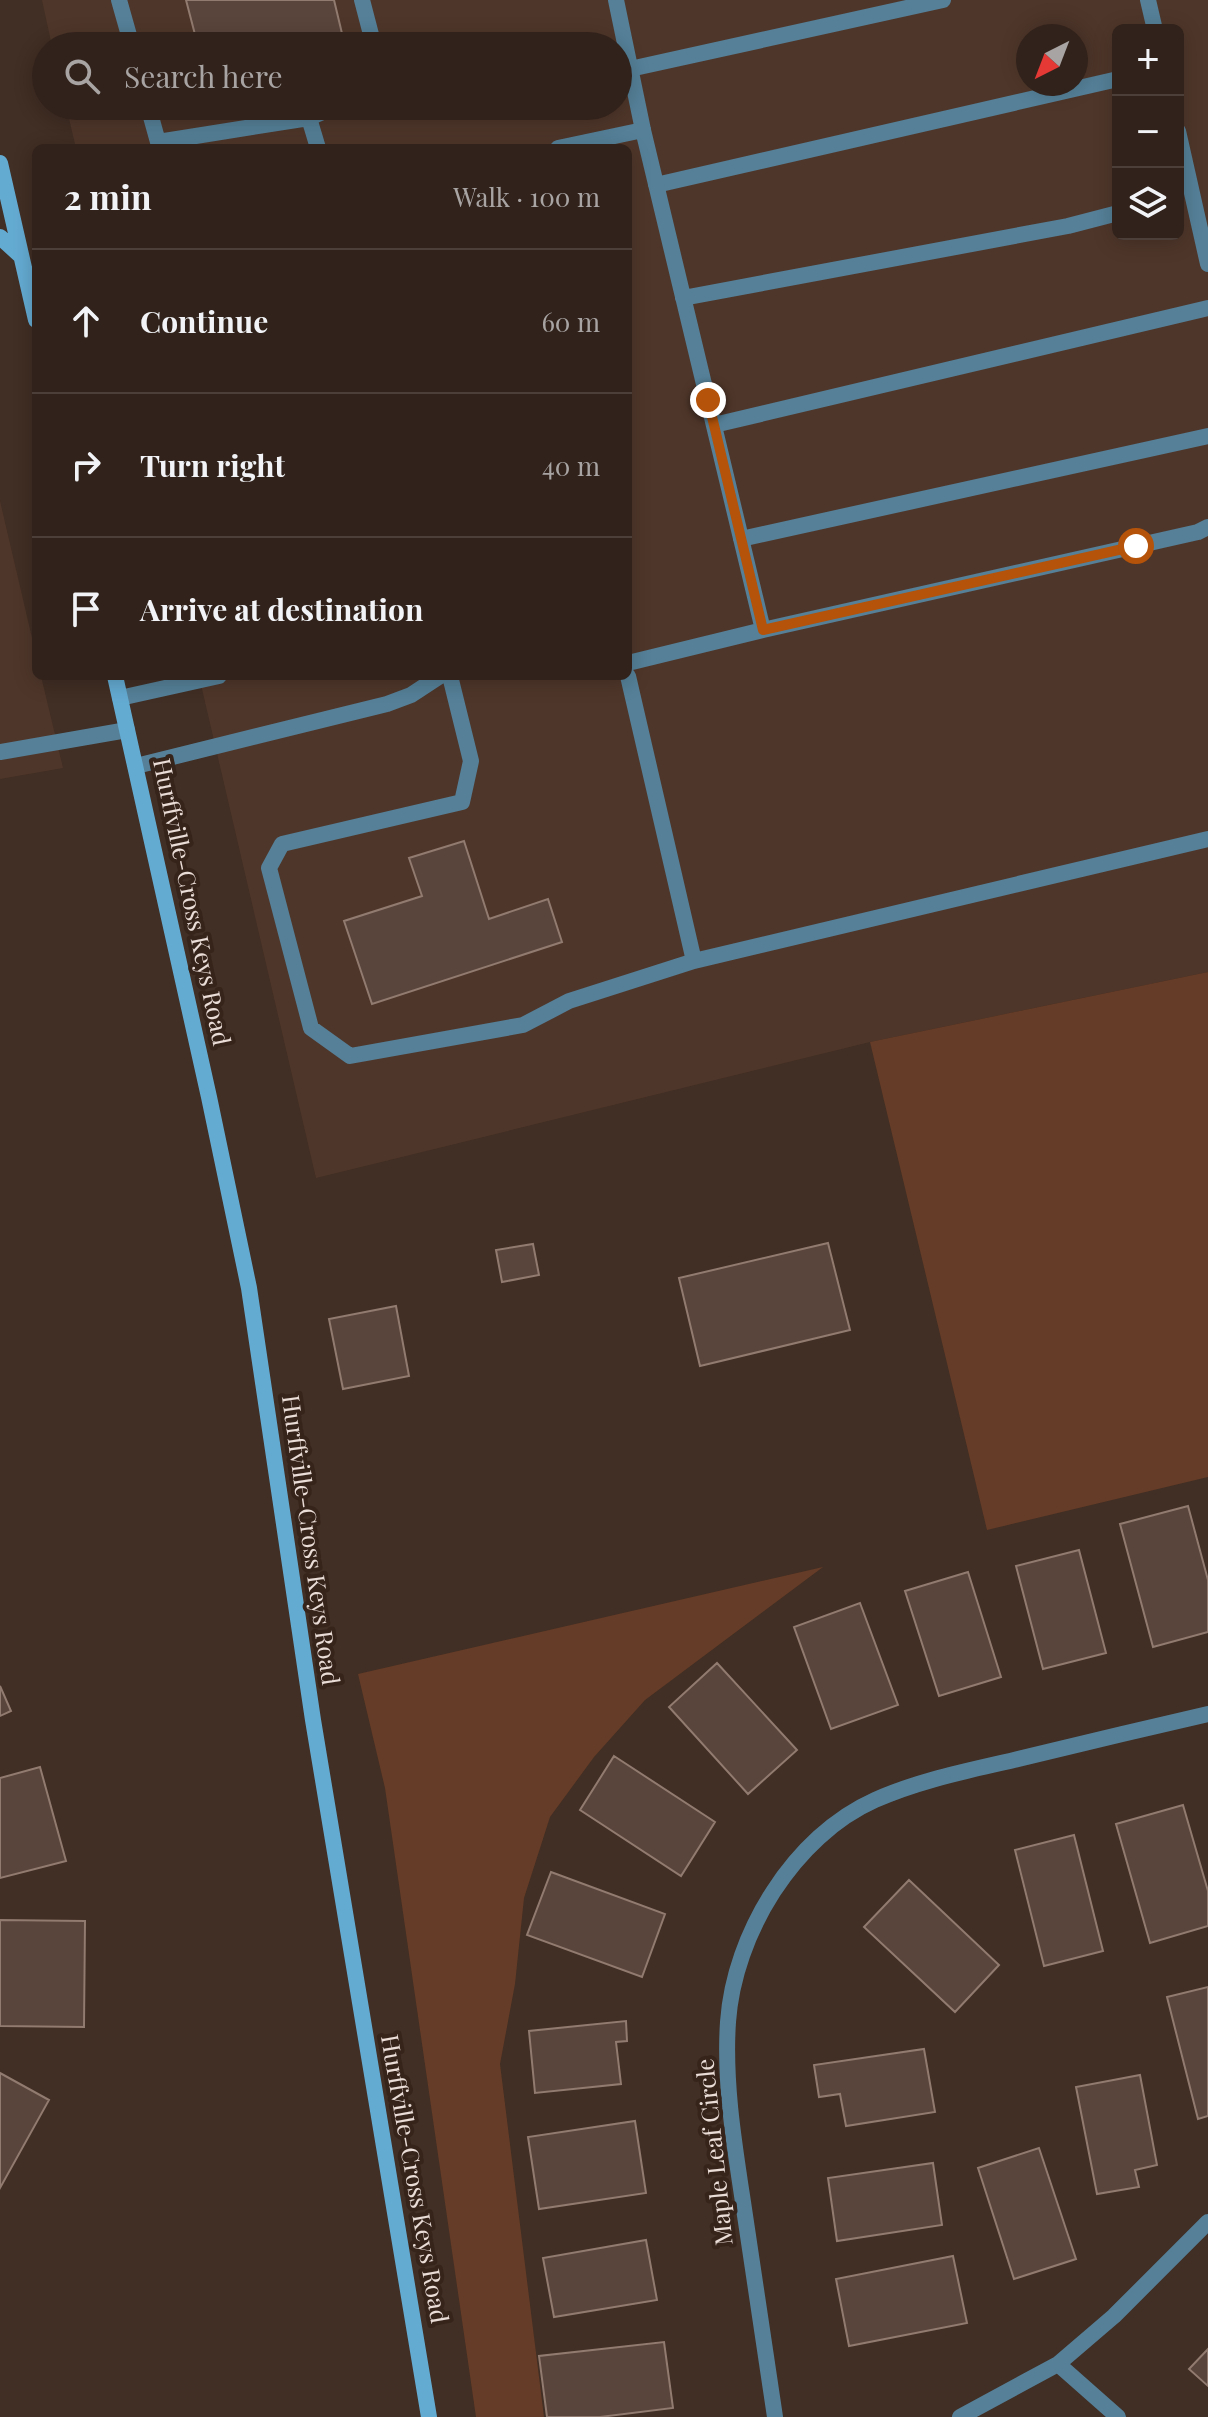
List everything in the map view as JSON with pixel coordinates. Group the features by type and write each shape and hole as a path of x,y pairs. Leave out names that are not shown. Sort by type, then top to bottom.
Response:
{"main road":[{"path":"0,163 21,256 32,280"},
{"path":"0,237 21,256"},
{"name":"Hurffville-Cross Keys Road","path":"116,680 249,1288 313,1720 429,2417"}],"street":[{"path":"119,0 128,32"},
{"path":"362,0 370,32"},
{"path":"616,0 622,32"},
{"path":"632,69 943,0"},
{"path":"1148,0 1154,24"},
{"path":"632,78 763,630"},
{"path":"656,185 1112,80"},
{"path":"152,120 158,142 296,120"},
{"path":"310,120 317,144"},
{"path":"577,144 643,130"},
{"path":"1182,168 1185,194 1208,264"},
{"path":"683,298 1068,226 1112,215"},
{"path":"714,425 1208,308"},
{"path":"741,539 1208,436"},
{"path":"632,662 1198,532 1208,527"},
{"path":"120,698 201,680"},
{"path":"136,766 387,704 411,695 434,680"},
{"path":"451,680 471,761 462,802 282,844 269,868 311,1028 350,1056 523,1025 569,1001 694,961 1208,839"},
{"path":"629,680 694,961"},
{"path":"0,752 127,730"},
{"name":"Maple Leaf Circle","path":"775,2417 733,2135 727,2057 728,2019 735,1983 747,1946 776,1886 791,1867 832,1828 875,1800 924,1781 1208,1714"},
{"path":"960,2417 1058,2364 1114,2316 1208,2222"},
{"path":"1058,2364 1118,2417"}],"shaded area":[{"path":"42,0 1208,0 1208,972 870,1042 316,1178 200,680 632,680 632,144 75,144 69,120 632,120 632,32 49,32"},
{"path":"0,501 32,638 32,680 42,680 63,768 0,779"},
{"path":"1208,972 1208,1477 987,1530 870,1042"},
{"path":"823,1567 645,1700 594,1757 550,1817 524,1898 515,1984 500,2064 544,2417 476,2417 385,1788 358,1674"}],"building":[{"path":"186,0 334,0 342,32 194,32"},
{"path":"464,841 489,919 548,899 562,942 372,1004 344,921 422,896 409,858"},
{"path":"828,1243 850,1330 700,1366 679,1278"},
{"path":"533,1244 539,1275 502,1282 496,1250"},
{"path":"396,1306 409,1376 343,1389 329,1319"},
{"path":"1188,1506 1208,1580 1208,1632 1153,1647 1120,1524"},
{"path":"1079,1550 1106,1653 1043,1669 1016,1566"},
{"path":"968,1572 1001,1677 939,1696 905,1591"},
{"path":"860,1603 898,1705 831,1729 794,1627"},
{"path":"717,1663 797,1750 748,1794 669,1707"},
{"path":"0,1686 11,1711 0,1716"},
{"path":"614,1756 715,1822 681,1876 580,1810"},
{"path":"40,1767 66,1861 0,1878 0,1778"},
{"path":"1183,1805 1208,1891 1208,1926 1150,1943 1116,1824"},
{"path":"1074,1835 1103,1951 1044,1966 1015,1850"},
{"path":"551,1872 665,1914 642,1977 527,1935"},
{"path":"909,1880 999,1965 955,2012 864,1927"},
{"path":"0,1920 85,1921 84,2027 0,2026"},
{"path":"1208,1987 1208,2116 1198,2119 1167,1997"},
{"path":"626,2021 627,2041 616,2042 621,2084 535,2093 529,2031"},
{"path":"924,2049 935,2112 846,2126 840,2094 819,2097 814,2065"},
{"path":"0,2073 49,2100 0,2188"},
{"path":"1140,2075 1157,2165 1135,2170 1139,2187 1097,2194 1076,2087"},
{"path":"635,2121 646,2193 539,2209 528,2137"},
{"path":"1039,2148 1076,2259 1014,2279 978,2168"},
{"path":"933,2163 942,2225 837,2241 828,2178"},
{"path":"646,2240 657,2300 554,2317 543,2258"},
{"path":"953,2256 967,2323 849,2346 836,2279"},
{"path":"664,2342 673,2408 600,2417 547,2417 539,2356"},
{"path":"1208,2349 1208,2386 1189,2369"}],"route":[{"path":"708,400 763,630 1136,546"}]}
